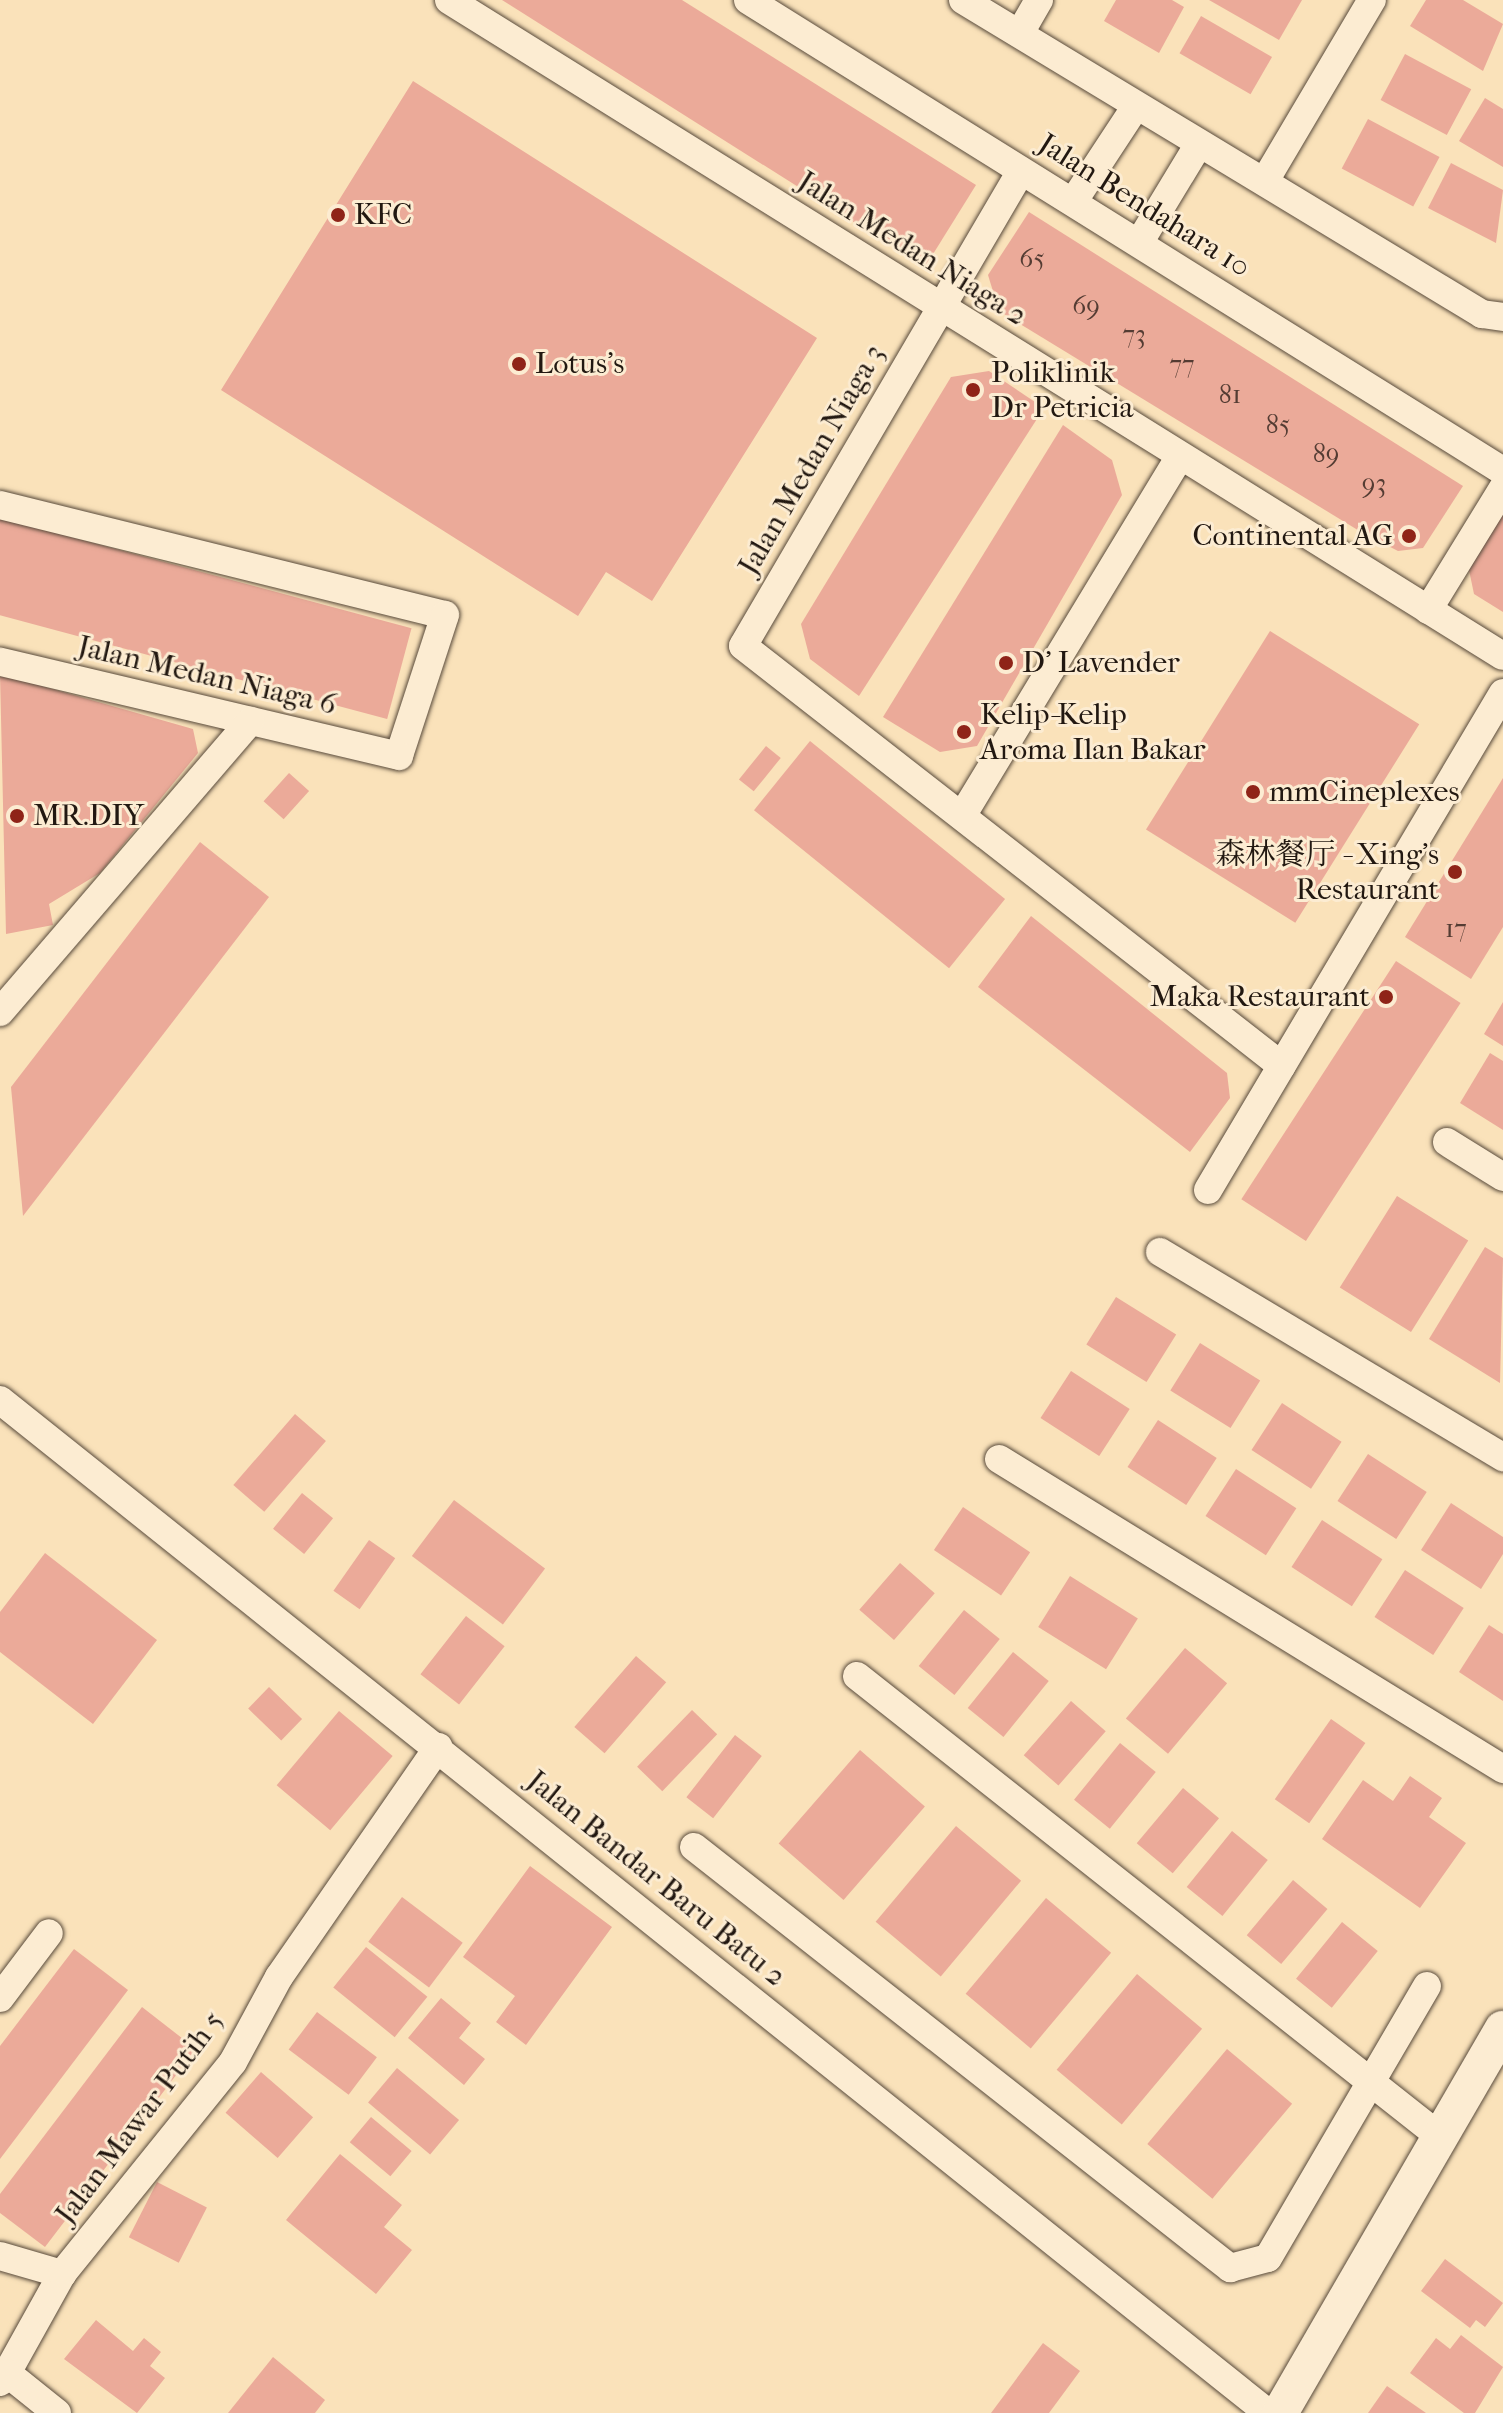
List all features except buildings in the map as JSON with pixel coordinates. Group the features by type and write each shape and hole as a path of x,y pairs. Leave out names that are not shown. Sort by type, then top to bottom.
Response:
{"street":[{"name":"Jalan Medan Niaga 2","path":"450,0 938,307 1503,656"},
{"name":"Jalan Bendahara 10","path":"748,0 1503,471"},
{"path":"963,0 1199,144 1266,179 1482,314 1503,317"},
{"path":"1020,33 1039,0"},
{"path":"1266,179 1372,0"},
{"path":"1073,202 1136,106"},
{"path":"1139,243 1199,144"},
{"name":"Jalan Medan Niaga 3","path":"962,816 743,646 938,307 1021,171"},
{"path":"1180,456 962,816 1282,1066"},
{"path":"1428,610 1503,488"},
{"name":"Jalan Medan Niaga 6","path":"0,505 445,615 399,756 0,662"},
{"path":"1208,1190 1503,693"},
{"path":"0,1012 250,721"},
{"path":"1447,1142 1503,1177"},
{"path":"1160,1252 1503,1457"},
{"name":"Jalan Bandar Baru Batu 2","path":"0,1400 1268,2413"},
{"path":"999,1459 1503,1769"},
{"path":"857,1676 1439,2136"},
{"name":"Jalan Mawar Putih 5","path":"3,2378 62,2274 233,2062 279,1977 438,1747"},
{"path":"694,1847 1230,2268 1268,2258 1427,1986"},
{"path":"0,1998 49,1933"},
{"path":"1280,2413 1503,2029"},
{"path":"0,2256 62,2274"},
{"path":"3,2378 57,2413"}],"place":[{"name":"KFC","path":"338,215"},
{"name":"Lotus's","path":"519,364"},
{"name":"Poliklinik Dr Petricia","path":"973,390"},
{"name":"Continental AG","path":"1409,536"},
{"name":"D’ Lavender","path":"1006,663"},
{"name":"Kelip-Kelip Aroma Ilan Bakar","path":"964,732"},
{"name":"mmCineplexes","path":"1253,792"},
{"name":"MR.DIY","path":"17,816"},
{"name":"森林餐厅 - Xing's Restaurant","path":"1455,872"},
{"name":"Maka Restaurant","path":"1386,997"}]}
